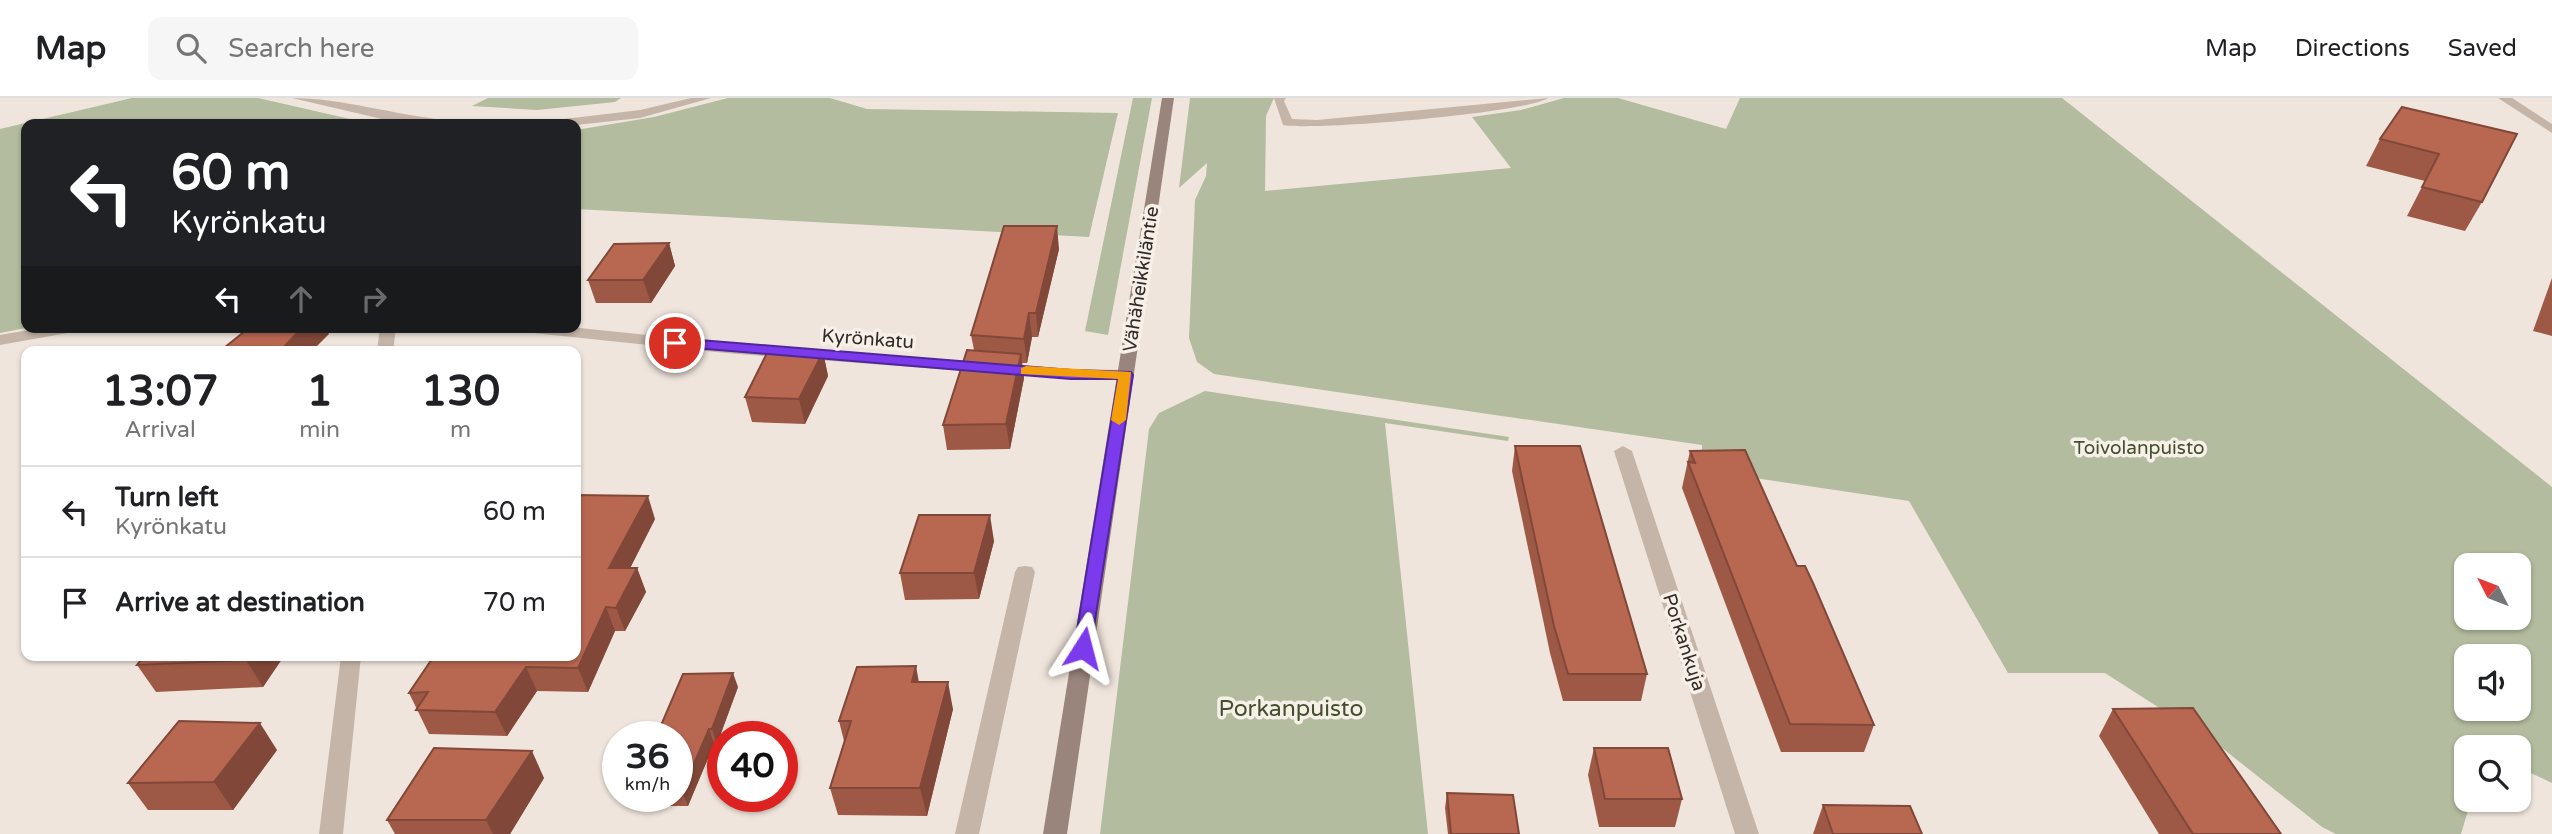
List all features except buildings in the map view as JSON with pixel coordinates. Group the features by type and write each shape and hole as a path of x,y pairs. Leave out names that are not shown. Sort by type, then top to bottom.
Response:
{"street":[{"path":"298,98 399,119"},
{"path":"581,121 639,114 705,98"},
{"name":"Vähäheikkiläntie","path":"1055,834 1168,98"},
{"path":"1279,99 1287,122 1317,124 1500,107 1542,98"},
{"path":"2504,98 2552,129"},
{"path":"0,340 39,333"},
{"name":"Kyrönkatu","path":"581,333 725,348 1071,374 1126,375"},
{"name":"Porkankuja","path":"1623,451 1747,834"},
{"path":"967,834 1025,572"},
{"path":"331,834 350,661"}],"green space":[{"path":"132,98 258,98 350,119 43,119"},
{"path":"488,98 621,98 615,102 537,110 472,106"},
{"path":"728,98 830,98 867,109 1118,113 1089,237 581,209 581,129 654,117"},
{"path":"1133,98 1152,98 1108,335 1085,331"},
{"name":"Toivolanpuisto","path":"1190,98 1274,98 1266,116 1265,191 1511,168 1472,117 1521,110 1564,98 1618,98 1726,129 1740,98 2062,98 2552,487 2552,783 2531,773 2531,735 2454,735 2454,812 2467,812 2461,834 2336,834 2322,827 2222,748 2186,729 2161,709 2105,673 2008,673 1909,501 1702,470 1702,445 1214,374 1197,362 1189,338 1195,200 1206,176 1207,163 1179,188"},
{"path":"21,124 21,329 0,333 0,129"},
{"name":"Porkanpuisto","path":"1205,391 1509,437 1508,441 1385,423 1428,834 1100,834 1149,429 1159,413"}],"slow traffic":[{"path":"1026,371 1126,375 1119,420"}],"route":[{"path":"675,343 1071,374 1126,375 1083,648"}]}
